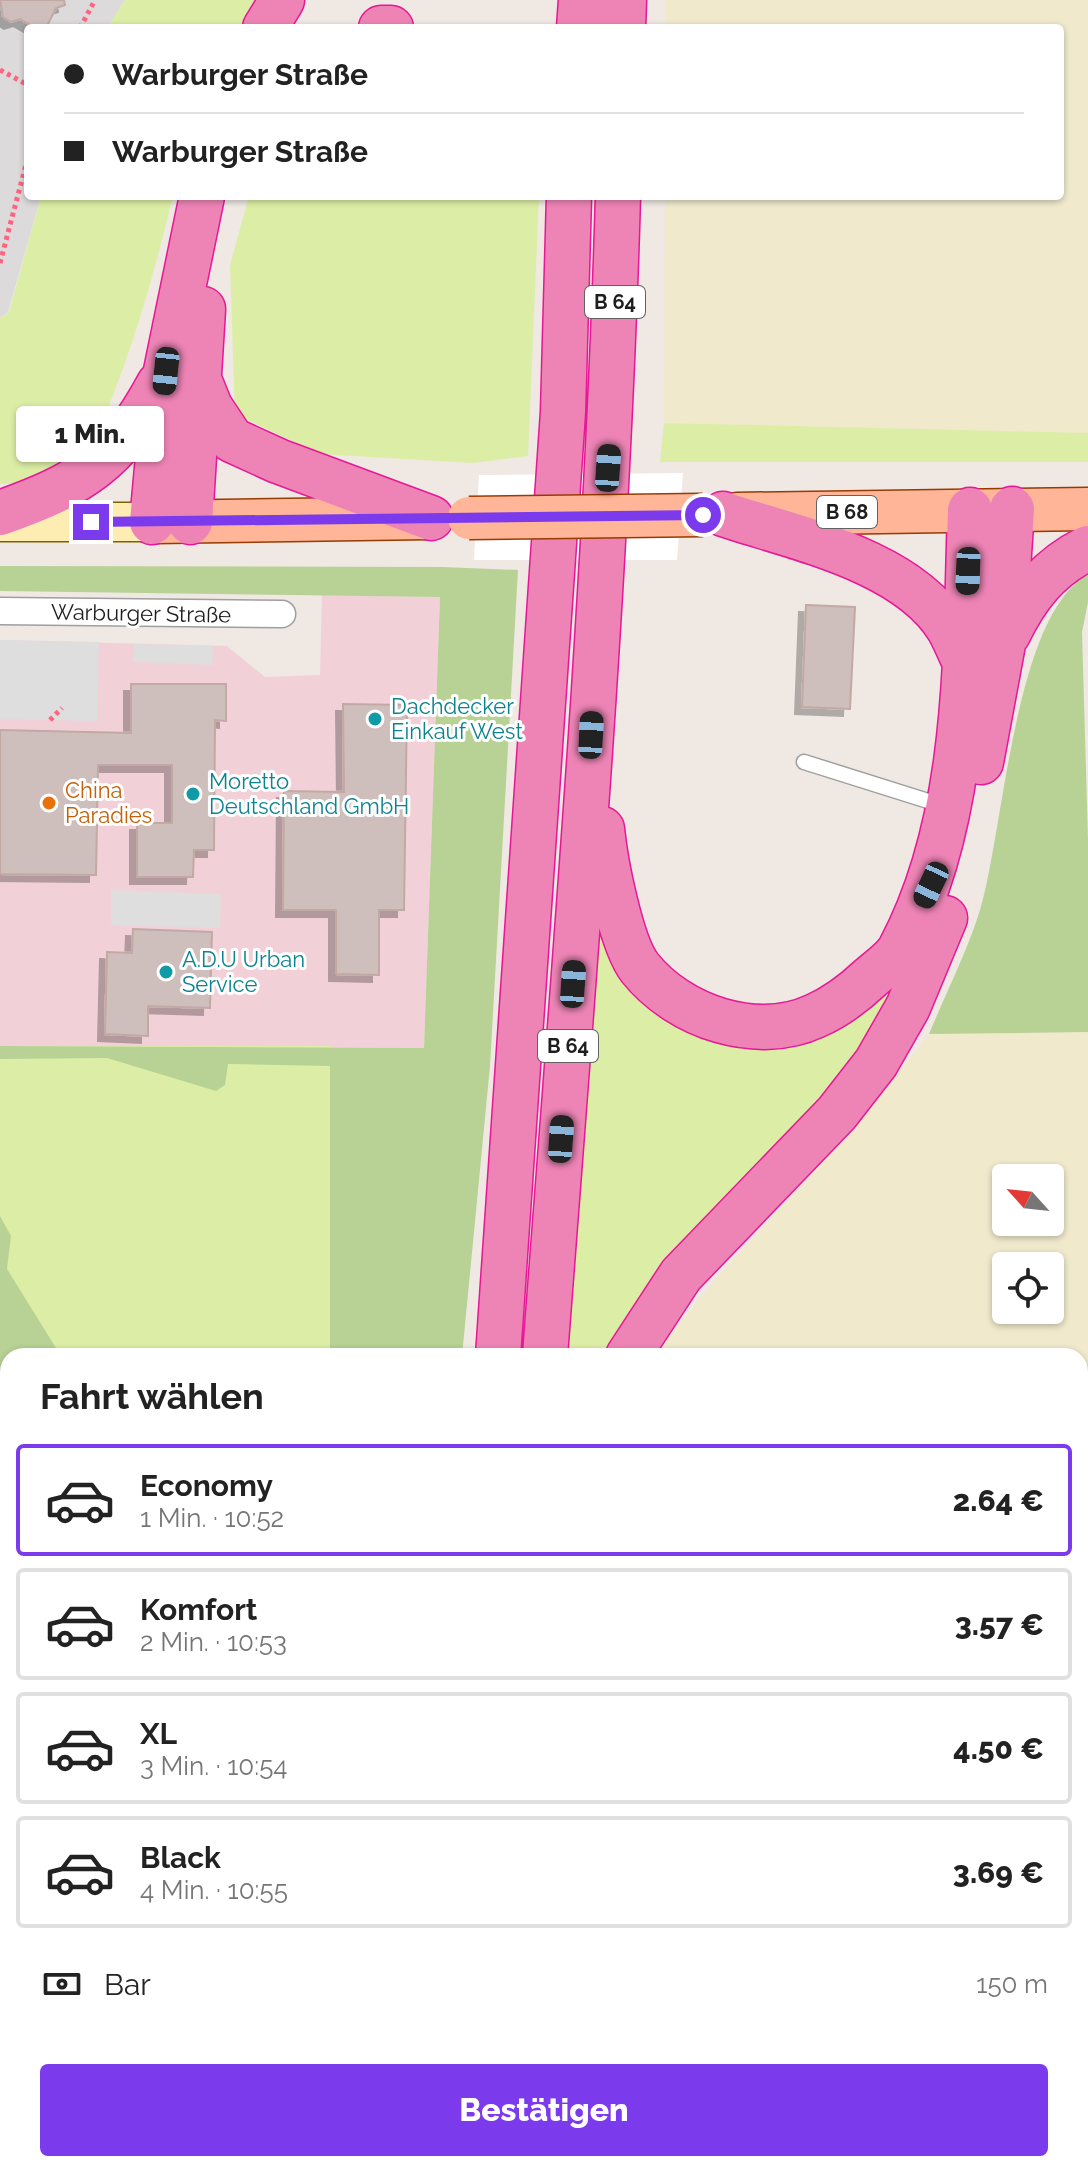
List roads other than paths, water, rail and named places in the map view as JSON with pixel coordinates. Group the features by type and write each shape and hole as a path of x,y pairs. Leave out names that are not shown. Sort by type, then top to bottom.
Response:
{"highway":[{"path":"267,24 282,0"},
{"path":"579,24 581,0"},
{"path":"623,24 624,0"},
{"path":"171,522 182,374 202,200"},
{"path":"0,513 78,482 125,440 182,374 208,242 222,200"},
{"name":"B 64","path":"546,1348 612,408 618,200"},
{"name":"B 64","path":"499,1348 563,412 565,205"},
{"path":"182,374 232,440 278,461 450,518"},
{"path":"633,1348 681,1275 837,1113 876,1063 908,1007 950,905 969,829 984,653 991,510"},
{"path":"713,514 864,562 896,579 925,600 948,628 984,653"},
{"path":"591,735 607,875 638,966 667,995 720,1022 765,1026 813,1017 851,995 898,953 931,885 984,653 1034,588 1053,569 1088,548"}],"main road":[{"name":"B 68","path":"171,522 1088,509"},
{"path":"0,522 171,522"}],"street":[{"name":"Warburger Straße","path":"0,611 282,614"}],"lane":[{"path":"804,762 948,807"}],"place":[{"name":"Dachdecker Einkauf West","path":"375,719"},
{"name":"Moretto Deutschland GmbH","path":"193,794"},
{"name":"China Paradies","path":"49,803"},
{"name":"A.D.U Urban Service","path":"166,972"}]}
